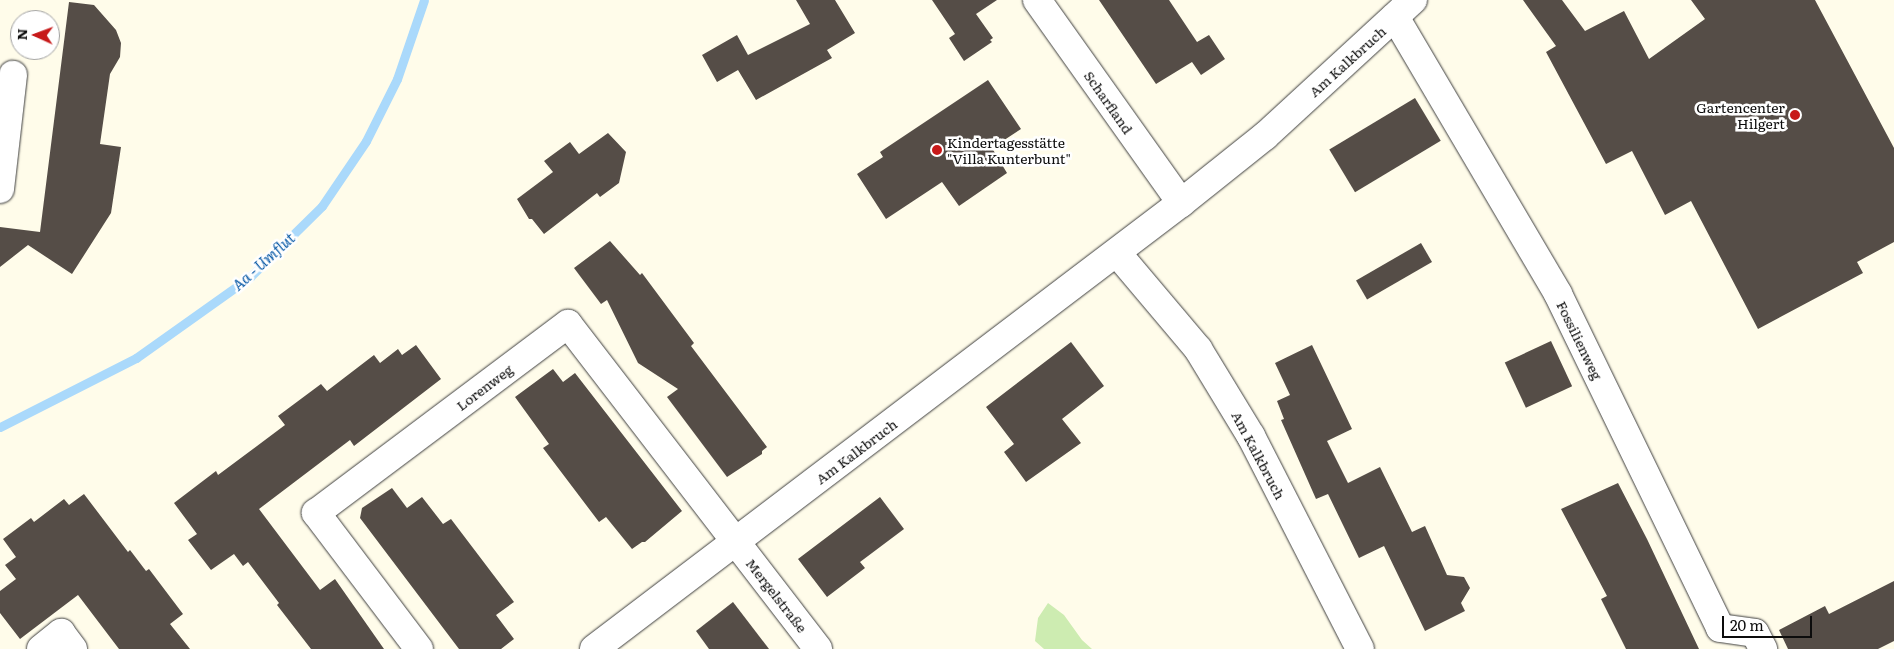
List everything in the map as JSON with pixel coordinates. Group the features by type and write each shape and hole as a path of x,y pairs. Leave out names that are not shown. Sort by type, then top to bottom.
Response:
{"street":[{"name":"Scharfland","path":"1037,0 1180,204"},
{"name":"Am Kalkbruch","path":"594,649 1180,204 1265,136 1404,8"},
{"name":"Fossilienweg","path":"1404,8 1558,294 1720,628 1755,633 1763,649"},
{"path":"0,189 13,75"},
{"name":"Am Kalkbruch","path":"1117,253 1198,348 1251,436 1360,649"},
{"name":"Lorenweg","path":"419,649 316,513 568,324 736,542"},
{"name":"Mergelstraße","path":"736,542 818,649"},
{"path":"41,649 61,633 73,649"}],"green space":[{"path":"1048,603 1064,615 1082,640 1092,649 1044,649 1035,641 1038,618"}],"building":[{"path":"796,0 835,0 855,33 827,50 832,58 756,100 738,70 717,82 702,55 737,35 748,55 810,24"},
{"path":"932,0 997,0 976,14 993,38 990,40 992,42 964,61 949,38 955,34"},
{"path":"1099,0 1169,0 1197,42 1209,35 1225,59 1201,75 1192,62 1156,84"},
{"path":"1523,0 1562,0 1585,31 1624,11 1649,59 1705,19 1691,0 1815,0 1894,148 1894,242 1857,262 1863,273 1758,329 1691,201 1665,215 1632,151 1606,164 1546,52 1556,46"},
{"path":"69,2 94,5 116,30 121,43 120,57 110,74 100,144 121,147 111,213 72,274 28,245 0,267 0,227 40,232"},
{"name":"Kindertagesstätte \"Villa Kunterbunt\"","path":"988,80 1021,129 992,148 1007,173 959,206 942,182 886,219 857,174 883,157 880,152"},
{"path":"1415,98 1441,141 1355,192 1329,150"},
{"path":"608,133 626,152 619,183 600,197 597,193 544,234 532,219 529,219 517,199 553,172 544,161 570,142 579,154"},
{"path":"610,241 640,275 642,273 694,343 691,346 767,447 762,451 762,454 727,477 667,397 678,389 638,363 607,300 601,304 574,268"},
{"path":"1421,243 1432,262 1367,300 1356,280"},
{"path":"1551,341 1572,386 1526,408 1505,363"},
{"path":"1071,342 1104,386 1062,419 1081,443 1026,482 1004,452 1014,444 986,407"},
{"path":"416,345 441,379 354,446 350,440 259,509 320,590 335,579 384,649 311,649 277,605 279,603 248,562 243,566 234,554 211,570 188,540 197,534 174,503 216,471 218,475 285,425 278,416 321,384 327,391 374,355 380,363 398,349 402,355"},
{"path":"1312,345 1352,429 1327,441 1348,483 1380,467 1412,532 1425,526 1447,575 1464,577 1470,588 1461,603 1465,611 1425,631 1384,546 1359,558 1328,494 1316,499 1281,420 1284,419 1277,401 1290,395 1275,363"},
{"path":"553,369 563,382 575,373 682,511 645,542 632,549 606,517 599,522 543,448 549,444 515,397"},
{"path":"1618,483 1647,539 1699,649 1626,649 1601,599 1607,596 1561,509"},
{"path":"392,488 407,508 422,497 443,524 451,519 514,602 496,615 514,639 501,649 459,649 360,518 362,508"},
{"path":"84,494 128,552 130,550 146,571 149,569 183,614 170,624 190,649 119,649 78,595 20,639 0,613 0,591 16,579 5,565 16,557 3,539 31,518 34,522 64,499 69,505"},
{"path":"880,497 904,529 860,562 865,568 827,597 798,559"},
{"path":"1894,581 1894,641 1878,649 1788,649 1779,630 1825,606 1829,614"},
{"path":"733,602 769,649 709,649 696,631"}],"waterway":[{"name":"Aa - Umflut","path":"0,427 136,358 250,277 322,206 366,141 397,79 424,0"}],"place":[{"name":"Gartencenter Hilgert","path":"1795,115"},
{"name":"Kindertagesstätte \"Villa Kunterbunt\"","path":"937,150"}]}
